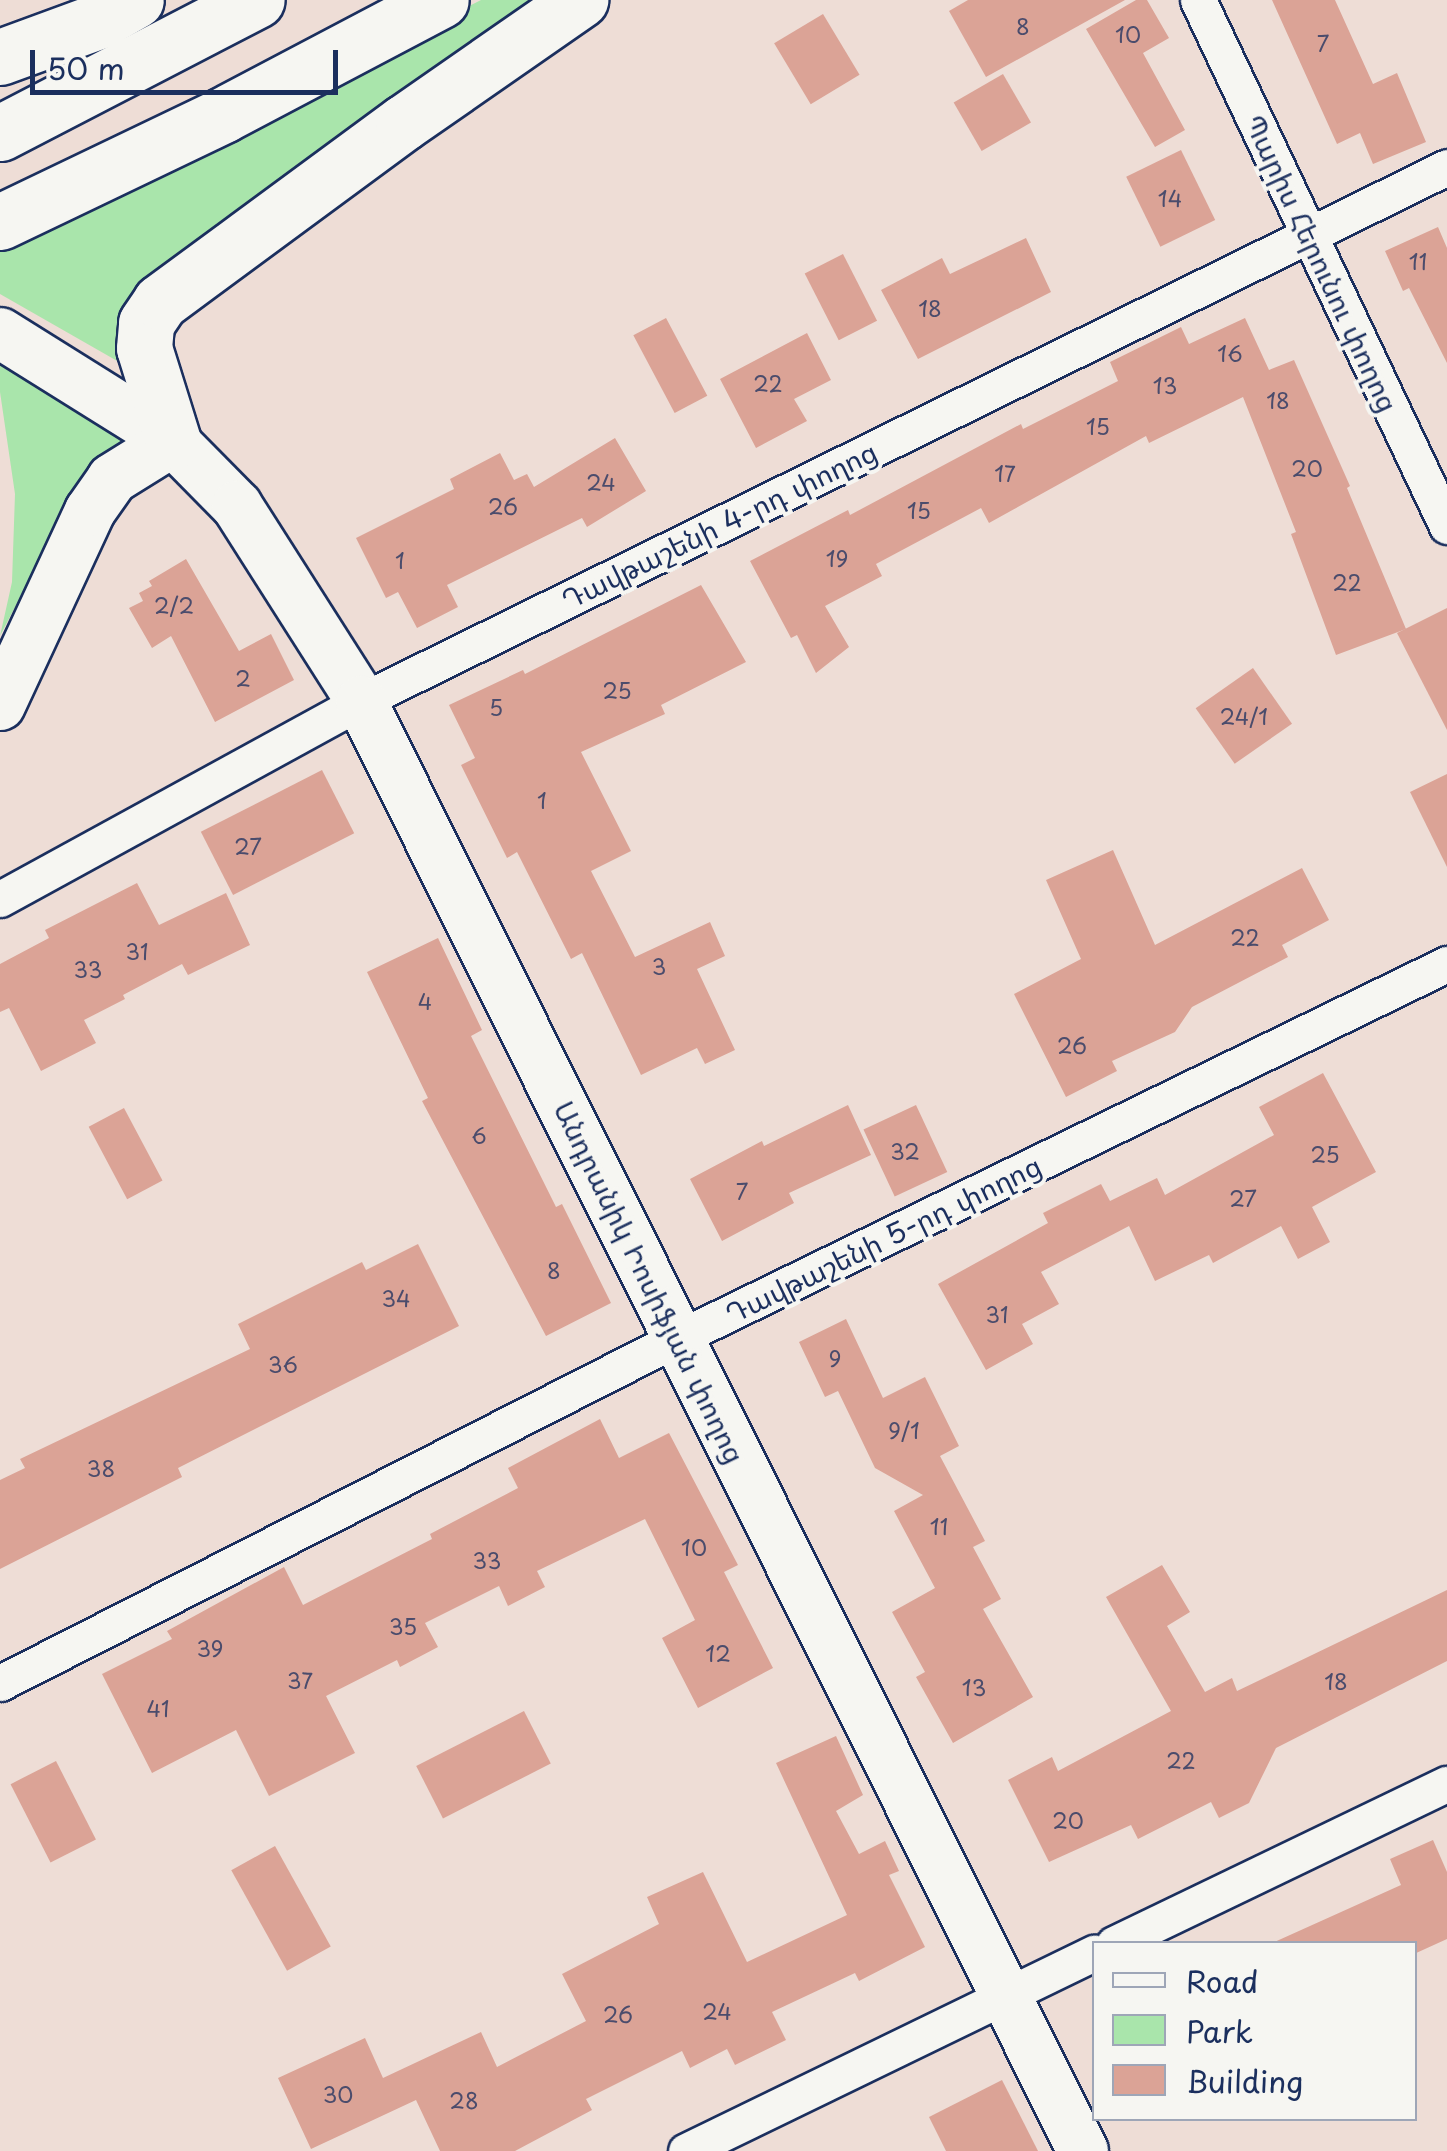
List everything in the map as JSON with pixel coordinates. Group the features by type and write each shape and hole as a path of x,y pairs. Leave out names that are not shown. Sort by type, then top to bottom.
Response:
{"main road":[{"path":"0,57 101,20 136,0"},
{"path":"0,133 257,0"},
{"path":"0,222 223,115 441,0"},
{"path":"173,442 144,348 146,323 160,302 403,123 580,0"}],"street":[{"name":"Պարիս Հերունու փողոց","path":"1198,0 1447,526"},
{"name":"Դավթաշենի 4-րդ փողոց","path":"0,899 361,701 1447,167"},
{"name":"Անդրանիկ Իոսիֆյան փողոց","path":"0,333 173,442 237,506 361,701 1083,2151"},
{"path":"0,705 90,510 112,479 173,442"},
{"name":"Դավթաշենի 5-րդ փողոց","path":"0,1683 678,1338 1447,964"},
{"path":"1120,1941 1447,1784"},
{"path":"686,2151 1092,1954"}],"green space":[{"path":"481,0 550,0 197,250 133,370 0,294 0,246"},
{"path":"0,353 145,437 74,493 0,636 12,582 15,494 0,392"}],"building":[{"path":"968,0 1125,0 986,77 949,11"},
{"path":"1136,0 1147,0 1169,38 1143,53 1185,130 1155,147 1086,29"},
{"path":"1272,0 1335,0 1373,84 1397,73 1426,142 1373,164 1360,133 1337,144"},
{"path":"823,14 860,75 811,104 774,43"},
{"path":"1003,74 1031,122 982,151 954,102"},
{"path":"1181,150 1215,220 1160,247 1126,177"},
{"path":"1438,227 1447,248 1447,363 1409,288 1403,291 1385,251"},
{"path":"1026,238 1051,292 918,359 881,290 942,258 950,274"},
{"path":"843,254 877,321 839,340 805,274"},
{"path":"666,318 707,396 675,413 633,335"},
{"path":"1245,318 1269,370 1294,360 1350,486 1347,488 1406,629 1336,655 1291,534 1296,532 1243,397 1149,443 1146,436 989,523 981,508 876,564 882,576 825,606 849,647 816,673 797,635 791,638 750,561 848,510 850,515 1021,424 1023,429 1118,381 1110,362 1181,327 1189,344"},
{"path":"807,333 831,380 794,399 807,421 756,448 720,379"},
{"path":"615,438 646,491 587,527 582,518 447,585 458,607 417,628 398,592 386,598 356,538 454,489 450,479 500,453 514,480 527,474 534,487"},
{"path":"186,559 239,651 271,634 294,680 215,722 171,636 152,648 129,608 143,601 139,593 152,586 149,581"},
{"path":"701,585 746,662 661,705 665,714 581,752 631,851 591,871 635,957 710,922 725,956 697,969 735,1050 705,1064 697,1048 641,1075 582,953 571,959 517,852 507,858 461,765 475,758 449,705 523,670 525,674"},
{"path":"1447,608 1447,730 1397,633"},
{"path":"1253,668 1292,724 1235,764 1196,708"},
{"path":"322,770 354,833 233,895 201,832"},
{"path":"1447,774 1447,867 1410,792"},
{"path":"1113,850 1155,945 1302,868 1329,920 1282,945 1288,957 1192,1007 1175,1032 1112,1061 1117,1071 1066,1097 1014,994 1081,959 1046,880"},
{"path":"137,883 159,925 226,893 250,945 188,975 182,964 123,995 125,999 84,1020 96,1043 41,1071 9,1008 0,1012 0,964 49,938 45,930"},
{"path":"438,938 482,1030 471,1036 556,1207 562,1204 611,1303 546,1336 422,1101 428,1098 367,972"},
{"path":"1323,1073 1376,1172 1312,1207 1330,1242 1298,1259 1281,1226 1213,1263 1209,1255 1155,1281 1129,1226 1041,1272 1059,1304 1022,1324 1033,1344 986,1370 938,1284 1048,1223 1043,1213 1101,1184 1110,1201 1157,1178 1165,1195 1274,1135 1259,1107"},
{"path":"848,1105 871,1155 789,1193 794,1203 722,1241 690,1179 762,1141 764,1146"},
{"path":"916,1105 947,1172 895,1197 863,1130"},
{"path":"124,1108 162,1180 127,1199 89,1127"},
{"path":"418,1244 459,1326 178,1468 182,1477 0,1569 0,1480 25,1468 20,1459 250,1349 238,1324 362,1262 366,1270"},
{"path":"846,1319 883,1398 925,1377 959,1446 940,1456 985,1541 973,1547 1001,1599 983,1609 1033,1697 953,1743 916,1677 925,1672 892,1612 935,1588 894,1511 923,1495 875,1468 838,1391 825,1397 799,1342"},
{"path":"600,1419 619,1458 669,1433 738,1565 724,1572 773,1668 698,1708 662,1638 695,1620 645,1519 537,1571 545,1587 508,1606 499,1586 425,1623 438,1647 400,1667 397,1660 326,1696 355,1753 269,1796 236,1730 152,1773 102,1674 172,1639 167,1631 284,1567 303,1605 432,1539 430,1534 518,1488 508,1468"},
{"path":"1162,1565 1190,1612 1167,1626 1205,1692 1232,1678 1237,1691 1447,1590 1447,1661 1276,1748 1249,1803 1219,1818 1211,1802 1138,1839 1131,1825 1049,1862 1008,1780 1052,1757 1058,1771 1171,1711 1106,1597"},
{"path":"524,1711 551,1764 443,1819 416,1766"},
{"path":"836,1736 863,1795 836,1811 859,1854 885,1841 899,1871 889,1875 925,1947 859,1981 855,1973 772,2012 786,2040 735,2065 727,2049 690,2068 682,2051 586,2099 592,2110 515,2151 440,2151 416,2100 311,2149 278,2078 365,2038 383,2078 481,2032 497,2067 586,2021 562,1974 659,1924 647,1897 703,1872 747,1962 847,1915 776,1763"},
{"path":"56,1761 96,1839 51,1863 11,1784"},
{"path":"1433,1840 1447,1872 1447,1939 1417,1953 1417,1941 1277,1941 1401,1885 1390,1859"},
{"path":"275,1846 331,1947 287,1971 231,1870"},
{"path":"1002,2080 1038,2151 946,2151 929,2117"}]}
